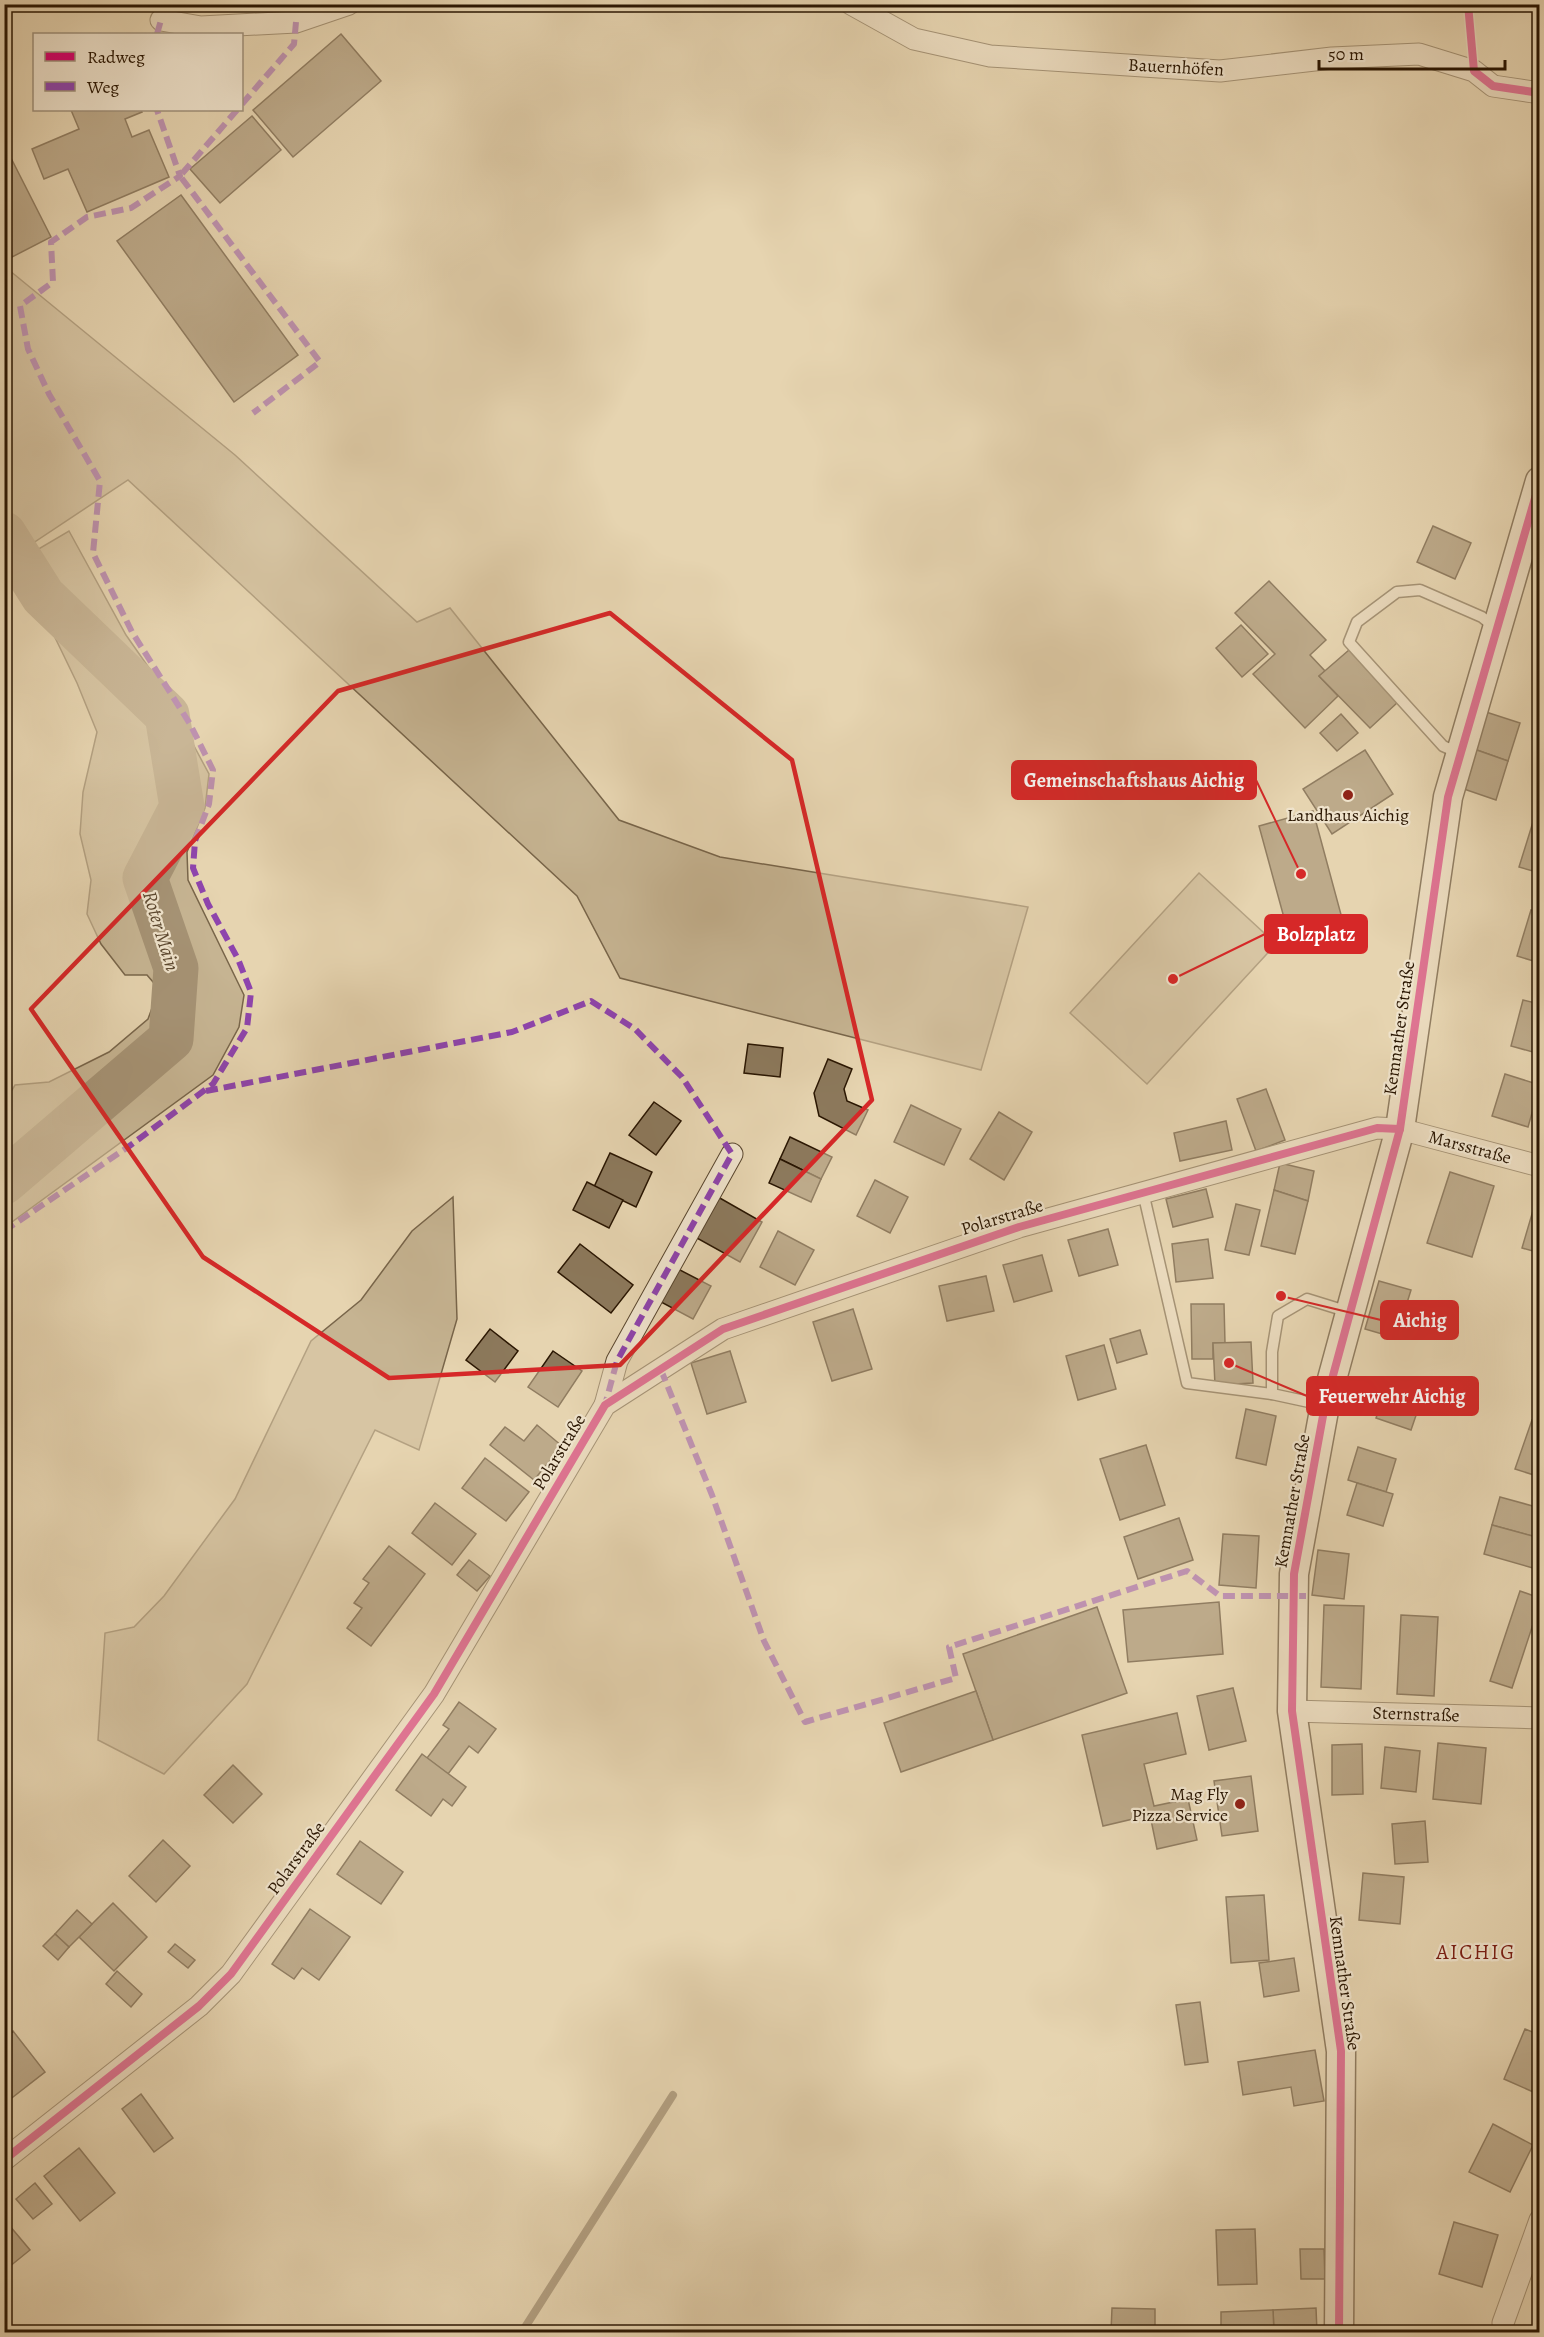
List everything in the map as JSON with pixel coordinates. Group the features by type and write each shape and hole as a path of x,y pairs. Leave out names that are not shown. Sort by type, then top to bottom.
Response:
{"main road":[{"name":"Kemnather Straße","path":"1339,2332 1341,2051 1292,1711 1294,1574 1325,1405 1400,1129 1448,797 1539,481"}],"street":[{"path":"161,20 201,27 296,22 349,4"},
{"name":"Bauernhöfen","path":"851,4 914,39 990,56 1220,71 1332,58 1419,54 1474,71 1493,86 1539,93"},
{"name":"Polarstraße","path":"605,1405 723,1329 972,1242 1377,1128 1400,1129"},
{"name":"Marsstraße","path":"1400,1129 1539,1166"},
{"name":"Polarstraße","path":"4,2160 199,2006 231,1974 434,1694 605,1405 616,1361 732,1154"},
{"name":"Sternstraße","path":"1292,1711 1539,1718"},
{"path":"1503,2323 1539,2220"}],"lane":[{"path":"1461,754 1443,746 1349,642 1357,622 1397,592 1420,590 1482,617 1497,629"},
{"path":"1143,1192 1187,1383 1272,1394 1325,1405"},
{"path":"1272,1394 1272,1352 1278,1316 1307,1299 1349,1312"}],"highlighted area":[{"path":"610,613 792,760 872,1100 620,1365 389,1378 203,1257 31,1009 338,691"}],"shaded area":[{"path":"4,266 235,455 417,622 450,608 619,820 720,857 1028,907 981,1070 620,978 577,896 128,480 12,557 4,547"},
{"path":"69,531 126,635 163,688 209,774 205,808 187,852 188,880 244,995 239,1027 213,1075 5,1227 5,1102 15,1085 49,1082 109,1052 148,1019 159,989 147,975 125,975 101,944 87,914 91,880 80,834 83,792 97,732 77,683 46,619 8,567"},
{"path":"1199,873 1276,944 1147,1084 1070,1013"},
{"path":"453,1197 457,1319 419,1450 375,1430 247,1684 164,1774 98,1740 105,1633 134,1627 164,1596 235,1499 311,1341 361,1300 412,1231"}],"building":[{"path":"341,34 381,81 293,157 253,110"},
{"path":"71,111 142,111 125,119 132,137 149,130 169,177 87,212 68,169 44,179 32,149 79,129"},
{"path":"252,116 281,150 220,203 190,169"},
{"path":"10,156 51,237 12,257 4,243 4,159"},
{"path":"181,195 298,355 234,402 117,241"},
{"path":"1433,526 1471,543 1455,579 1417,562"},
{"path":"1269,581 1326,640 1310,655 1325,671 1319,676 1338,696 1305,728 1253,674 1275,654 1235,613"},
{"path":"1241,625 1268,654 1242,677 1216,648"},
{"path":"1349,650 1398,702 1370,728 1319,676"},
{"path":"1486,712 1520,723 1508,761 1474,749"},
{"path":"1341,714 1358,733 1337,751 1320,733"},
{"path":"1474,749 1508,761 1496,800 1461,788"},
{"path":"1365,750 1393,794 1332,834 1303,789"},
{"path":"1313,811 1343,922 1289,936 1259,826"},
{"path":"1533,822 1540,824 1540,873 1519,867"},
{"path":"1531,910 1540,912 1540,963 1517,956"},
{"path":"1523,1000 1540,1004 1540,1054 1511,1046"},
{"path":"748,1044 783,1048 780,1077 744,1073"},
{"path":"828,1059 852,1069 844,1089 847,1101 868,1110 856,1135 819,1116 814,1093"},
{"path":"1505,1074 1540,1085 1528,1127 1492,1116"},
{"path":"1266,1089 1285,1140 1256,1151 1237,1099"},
{"path":"654,1102 681,1121 656,1155 629,1135"},
{"path":"911,1105 961,1129 944,1165 894,1142"},
{"path":"999,1112 1032,1132 1004,1180 970,1159"},
{"path":"1226,1121 1232,1150 1180,1161 1174,1133"},
{"path":"790,1137 832,1157 821,1179 780,1159"},
{"path":"610,1153 652,1172 636,1207 594,1187"},
{"path":"780,1159 821,1179 811,1202 769,1183"},
{"path":"1280,1163 1314,1171 1308,1201 1274,1190"},
{"path":"1450,1172 1494,1186 1472,1257 1427,1243"},
{"path":"875,1180 908,1197 890,1233 857,1216"},
{"path":"587,1182 623,1200 609,1228 573,1210"},
{"path":"1206,1189 1213,1217 1173,1227 1166,1199"},
{"path":"1274,1190 1308,1201 1295,1254 1261,1246"},
{"path":"718,1197 762,1222 740,1262 695,1237"},
{"path":"1537,1197 1540,1197 1540,1253 1522,1248"},
{"path":"1236,1204 1260,1210 1249,1255 1225,1250"},
{"path":"1108,1229 1118,1265 1079,1276 1068,1240"},
{"path":"778,1231 814,1250 795,1285 760,1267"},
{"path":"1208,1239 1213,1278 1176,1282 1172,1244"},
{"path":"580,1244 633,1285 611,1313 558,1272"},
{"path":"1042,1255 1052,1291 1014,1302 1003,1265"},
{"path":"678,1269 711,1286 693,1319 661,1302"},
{"path":"986,1276 994,1311 947,1321 939,1286"},
{"path":"1379,1281 1411,1290 1396,1338 1365,1329"},
{"path":"1191,1304 1224,1304 1225,1343 1213,1343 1213,1359 1192,1359"},
{"path":"853,1309 872,1369 832,1381 813,1322"},
{"path":"490,1329 518,1351 495,1382 466,1360"},
{"path":"1140,1330 1147,1354 1117,1363 1110,1339"},
{"path":"1251,1342 1253,1383 1215,1385 1213,1343"},
{"path":"1104,1345 1116,1389 1078,1400 1066,1356"},
{"path":"553,1351 582,1371 558,1407 528,1387"},
{"path":"730,1351 746,1402 707,1414 691,1363"},
{"path":"1390,1377 1425,1389 1411,1430 1376,1418"},
{"path":"1246,1409 1276,1416 1266,1465 1236,1458"},
{"path":"1532,1420 1540,1423 1540,1477 1515,1469"},
{"path":"537,1425 562,1446 534,1480 490,1445 505,1427 524,1441"},
{"path":"1146,1445 1165,1505 1120,1520 1100,1459"},
{"path":"1358,1447 1396,1459 1386,1492 1348,1480"},
{"path":"485,1458 529,1492 506,1521 462,1488"},
{"path":"1357,1483 1393,1494 1383,1526 1347,1515"},
{"path":"1500,1497 1540,1508 1540,1538 1492,1525"},
{"path":"435,1503 476,1534 452,1565 412,1533"},
{"path":"1179,1518 1193,1560 1138,1579 1124,1537"},
{"path":"1492,1525 1540,1538 1533,1568 1484,1554"},
{"path":"1223,1534 1259,1536 1256,1588 1219,1585"},
{"path":"389,1546 425,1574 371,1646 347,1628 362,1608 354,1603 369,1583 363,1579"},
{"path":"1318,1550 1349,1554 1344,1599 1312,1595"},
{"path":"469,1560 490,1576 477,1591 457,1575"},
{"path":"1520,1591 1540,1598 1540,1603 1512,1688 1490,1681"},
{"path":"1219,1602 1223,1654 1128,1662 1123,1610"},
{"path":"1324,1605 1364,1606 1361,1689 1321,1687"},
{"path":"1097,1607 1127,1693 993,1740 963,1654"},
{"path":"1401,1615 1438,1617 1434,1696 1397,1694"},
{"path":"1233,1688 1246,1741 1209,1750 1197,1696"},
{"path":"976,1691 993,1740 901,1772 884,1723"},
{"path":"459,1702 496,1729 478,1753 469,1746 448,1774 427,1758 449,1729 443,1725"},
{"path":"1177,1713 1186,1754 1144,1764 1154,1806 1188,1799 1197,1840 1157,1849 1150,1815 1103,1826 1082,1735"},
{"path":"1438,1743 1486,1748 1481,1804 1433,1799"},
{"path":"1362,1744 1363,1794 1332,1795 1332,1745"},
{"path":"1385,1747 1420,1751 1416,1792 1381,1788"},
{"path":"422,1754 466,1787 452,1806 443,1799 431,1816 396,1790"},
{"path":"233,1765 262,1794 233,1823 204,1795"},
{"path":"1251,1776 1258,1831 1222,1836 1214,1781"},
{"path":"1425,1821 1428,1862 1395,1864 1392,1824"},
{"path":"163,1840 190,1866 156,1902 129,1876"},
{"path":"360,1841 403,1872 381,1904 337,1874"},
{"path":"1363,1873 1404,1877 1400,1924 1359,1920"},
{"path":"1264,1895 1269,1960 1231,1963 1226,1897"},
{"path":"113,1903 147,1937 114,1971 79,1937"},
{"path":"310,1909 350,1937 319,1980 302,1968 294,1979 272,1964"},
{"path":"77,1910 92,1924 69,1947 55,1934"},
{"path":"55,1934 69,1947 58,1960 43,1946"},
{"path":"175,1944 195,1960 188,1968 168,1952"},
{"path":"1294,1958 1299,1991 1264,1997 1259,1963"},
{"path":"117,1971 142,1994 131,2007 106,1984"},
{"path":"1200,2002 1208,2062 1185,2065 1176,2005"},
{"path":"1525,2029 1540,2035 1540,2095 1504,2079"},
{"path":"13,2031 45,2072 4,2104 4,2038"},
{"path":"1315,2050 1324,2101 1294,2106 1291,2087 1243,2095 1238,2062"},
{"path":"141,2094 173,2138 154,2152 122,2109"},
{"path":"1493,2124 1533,2145 1510,2192 1469,2172"},
{"path":"79,2148 115,2193 80,2221 44,2176"},
{"path":"35,2183 52,2204 33,2219 16,2199"},
{"path":"4,2219 30,2250 4,2271"},
{"path":"1454,2222 1498,2235 1482,2287 1439,2274"},
{"path":"1255,2229 1257,2284 1218,2285 1216,2230"},
{"path":"1300,2249 1324,2249 1325,2279 1301,2279"},
{"path":"1112,2308 1155,2309 1155,2332 1111,2332"},
{"path":"1316,2308 1317,2332 1274,2332 1273,2310"},
{"path":"1273,2310 1274,2332 1221,2332 1221,2312"}],"waterway":[{"name":"Roter Main","path":"4,534 43,596 167,715 182,807 145,878 176,968 171,1039 4,1182"},
{"path":"522,2332 673,2095"}],"marked path":[{"path":"157,33 161,20"},
{"path":"243,103 294,44 296,22"},
{"path":"4,1231 128,1147 213,1084 247,1028 251,992 238,959 208,904 193,868 195,841 209,804 213,770 190,724 132,632 93,553 100,481 49,394 28,349 20,306 53,282 51,242 87,217 131,208 180,176 157,111"},
{"path":"236,111 180,176 320,362 253,413"},
{"path":"206,1091 512,1032 591,1001 635,1029 682,1077 732,1154 617,1361 605,1405"},
{"path":"661,1370 712,1495 764,1641 805,1722 956,1678 949,1647 1187,1571 1220,1596 1306,1596"}],"cycle path":[{"path":"1468,4 1474,71 1493,86 1540,93"},
{"path":"1339,2332 1341,2051 1292,1711 1294,1574 1325,1405 1400,1129 1448,797 1540,481"},
{"path":"4,2160 199,2006 231,1974 434,1694 605,1405 723,1329 1019,1227 1377,1128 1400,1129"}],"place":[{"name":"Landhaus Aichig","path":"1348,795"},
{"name":"Gemeinschaftshaus Aichig","path":"1301,874"},
{"name":"Bolzplatz","path":"1173,979"},
{"name":"Aichig","path":"1281,1296"},
{"name":"Feuerwehr Aichig","path":"1229,1363"},
{"name":"Mag Fly Pizza Service","path":"1240,1804"}],"district":[{"name":"AICHIG","path":"1476,1952"}]}
